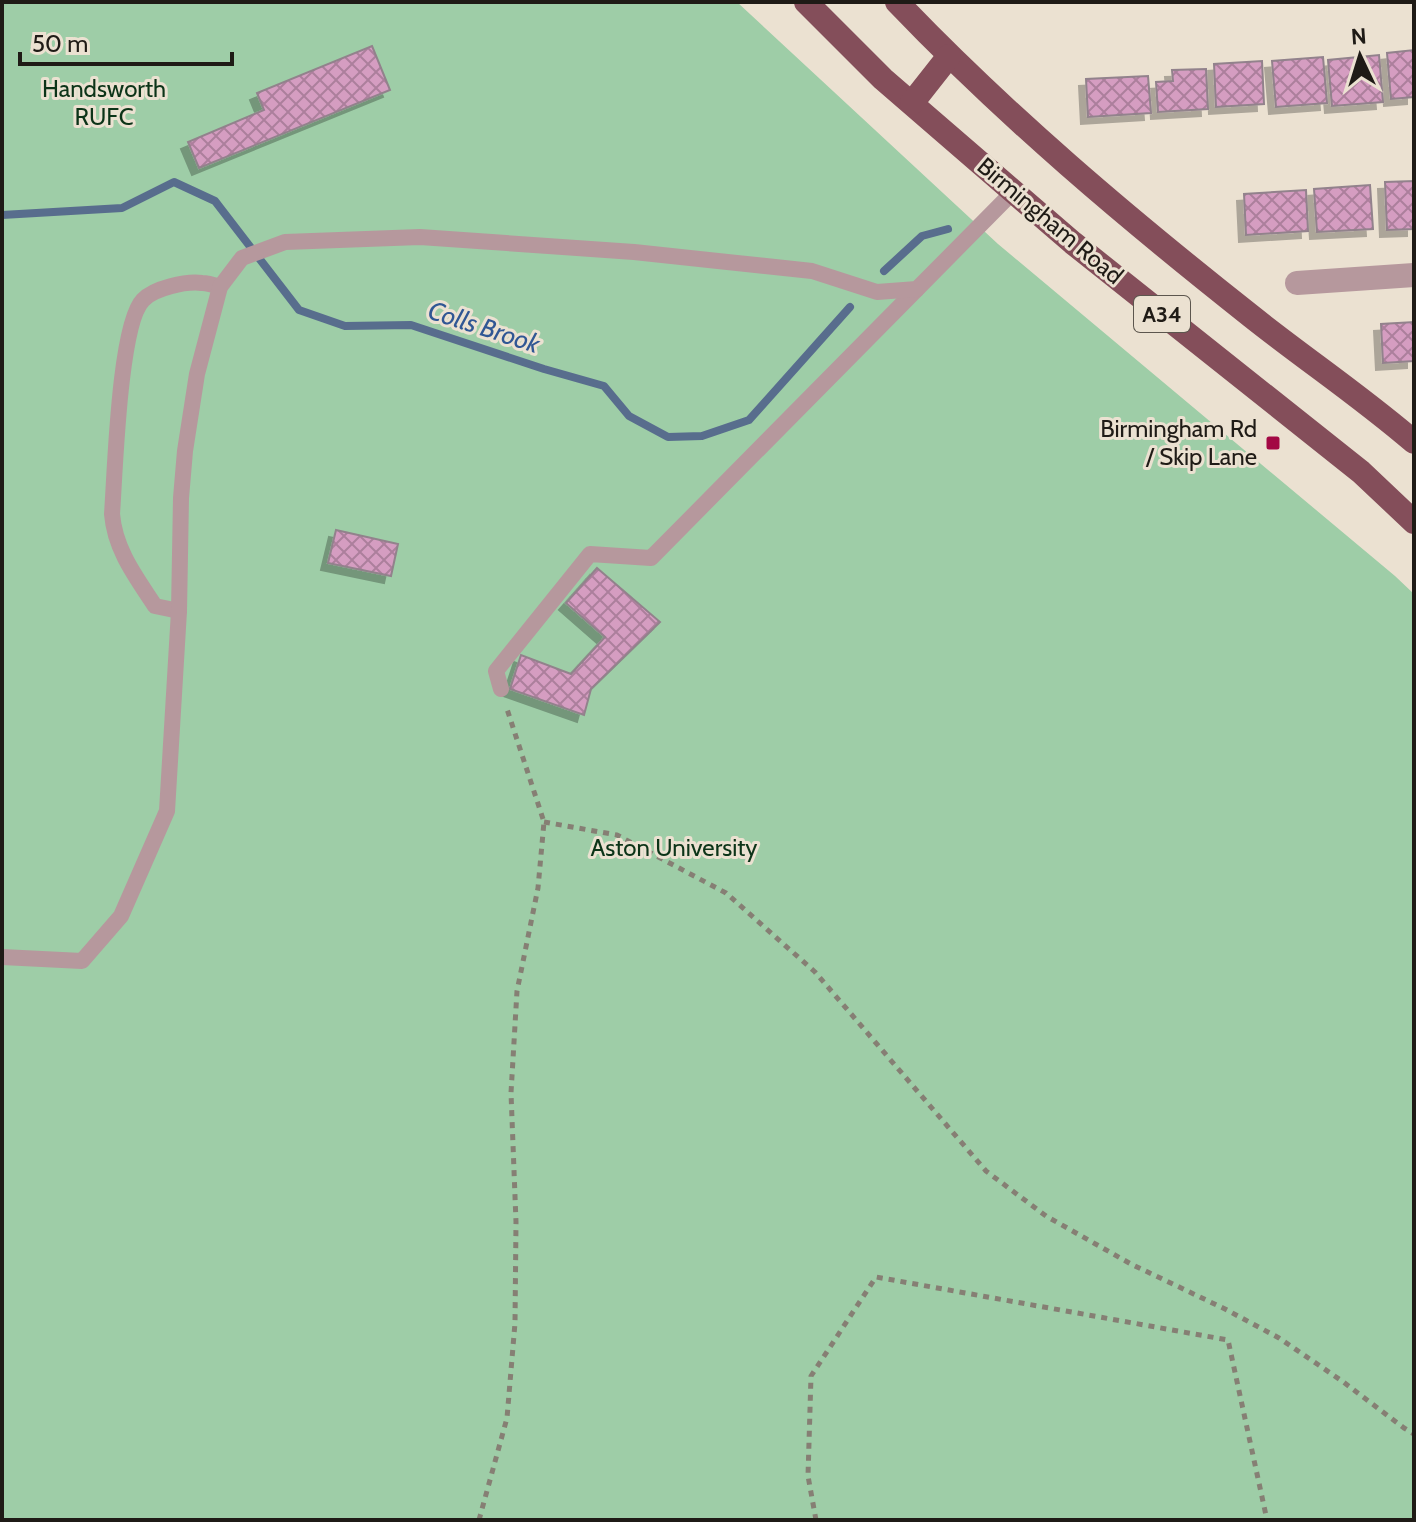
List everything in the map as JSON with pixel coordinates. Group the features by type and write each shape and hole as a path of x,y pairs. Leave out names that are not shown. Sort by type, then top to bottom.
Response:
{"highway":[{"name":"A34","path":"899,2 949,56 1144,230 1414,442"},
{"name":"Birmingham Road","path":"811,4 883,79 1073,243 1361,472 1414,522"},
{"path":"912,103 949,56"}],"street":[{"path":"1297,283 1414,275"}],"lane":[{"path":"501,689 496,671 590,554 651,558 1014,191"},
{"path":"2,957 82,961 121,916 167,811 185,451 197,374 220,287 242,258 285,242 420,237 634,252 812,271 877,292 917,289"},
{"path":"179,611 155,606 127,563 113,530 119,407 131,325 142,300 164,288 200,282 220,287"}],"path":[{"path":"479,1520 507,1418 515,1323 516,1222 511,1093 517,991 538,888 544,822 501,689"},
{"path":"544,822 617,835 726,893 815,972 986,1171 1058,1223 1131,1264 1279,1338 1414,1434"},
{"path":"816,1520 808,1476 811,1376 876,1277 1228,1340 1267,1520"}],"green space":[{"name":"Aston University","path":"2,2 737,2 998,244 1414,594 1414,1520 2,1520"}],"building":[{"path":"372,46 390,90 199,168 188,142 264,110 257,93"},
{"path":"1414,50 1414,97 1391,99 1387,53"},
{"path":"1379,55 1383,102 1332,106 1328,60"},
{"path":"1323,57 1327,103 1276,107 1272,61"},
{"path":"1262,61 1264,104 1216,107 1214,64"},
{"path":"1206,69 1208,109 1158,112 1156,82 1173,81 1172,70"},
{"path":"1148,76 1151,113 1088,117 1086,79"},
{"path":"1414,181 1414,229 1387,230 1385,182"},
{"path":"1370,185 1373,229 1317,232 1314,189"},
{"path":"1306,190 1308,231 1246,235 1244,194"},
{"path":"1414,322 1414,361 1383,363 1381,324"},
{"path":"336,530 398,544 391,576 328,563"},
{"path":"597,568 660,622 591,689 584,715 510,689 521,655 571,674 605,637 566,603"}],"waterway":[{"name":"Colls Brook","path":"2,215 122,208 174,182 215,201 299,310 345,326 411,325 604,386 629,416 668,437 702,436 749,420 850,307"},
{"name":"Colls Brook","path":"884,271 922,236 948,229"}],"place":[{"name":"Birmingham Rd / Skip Lane","path":"1273,443"}],"park label":[{"name":"Handsworth RUFC","path":"104,103"}]}
